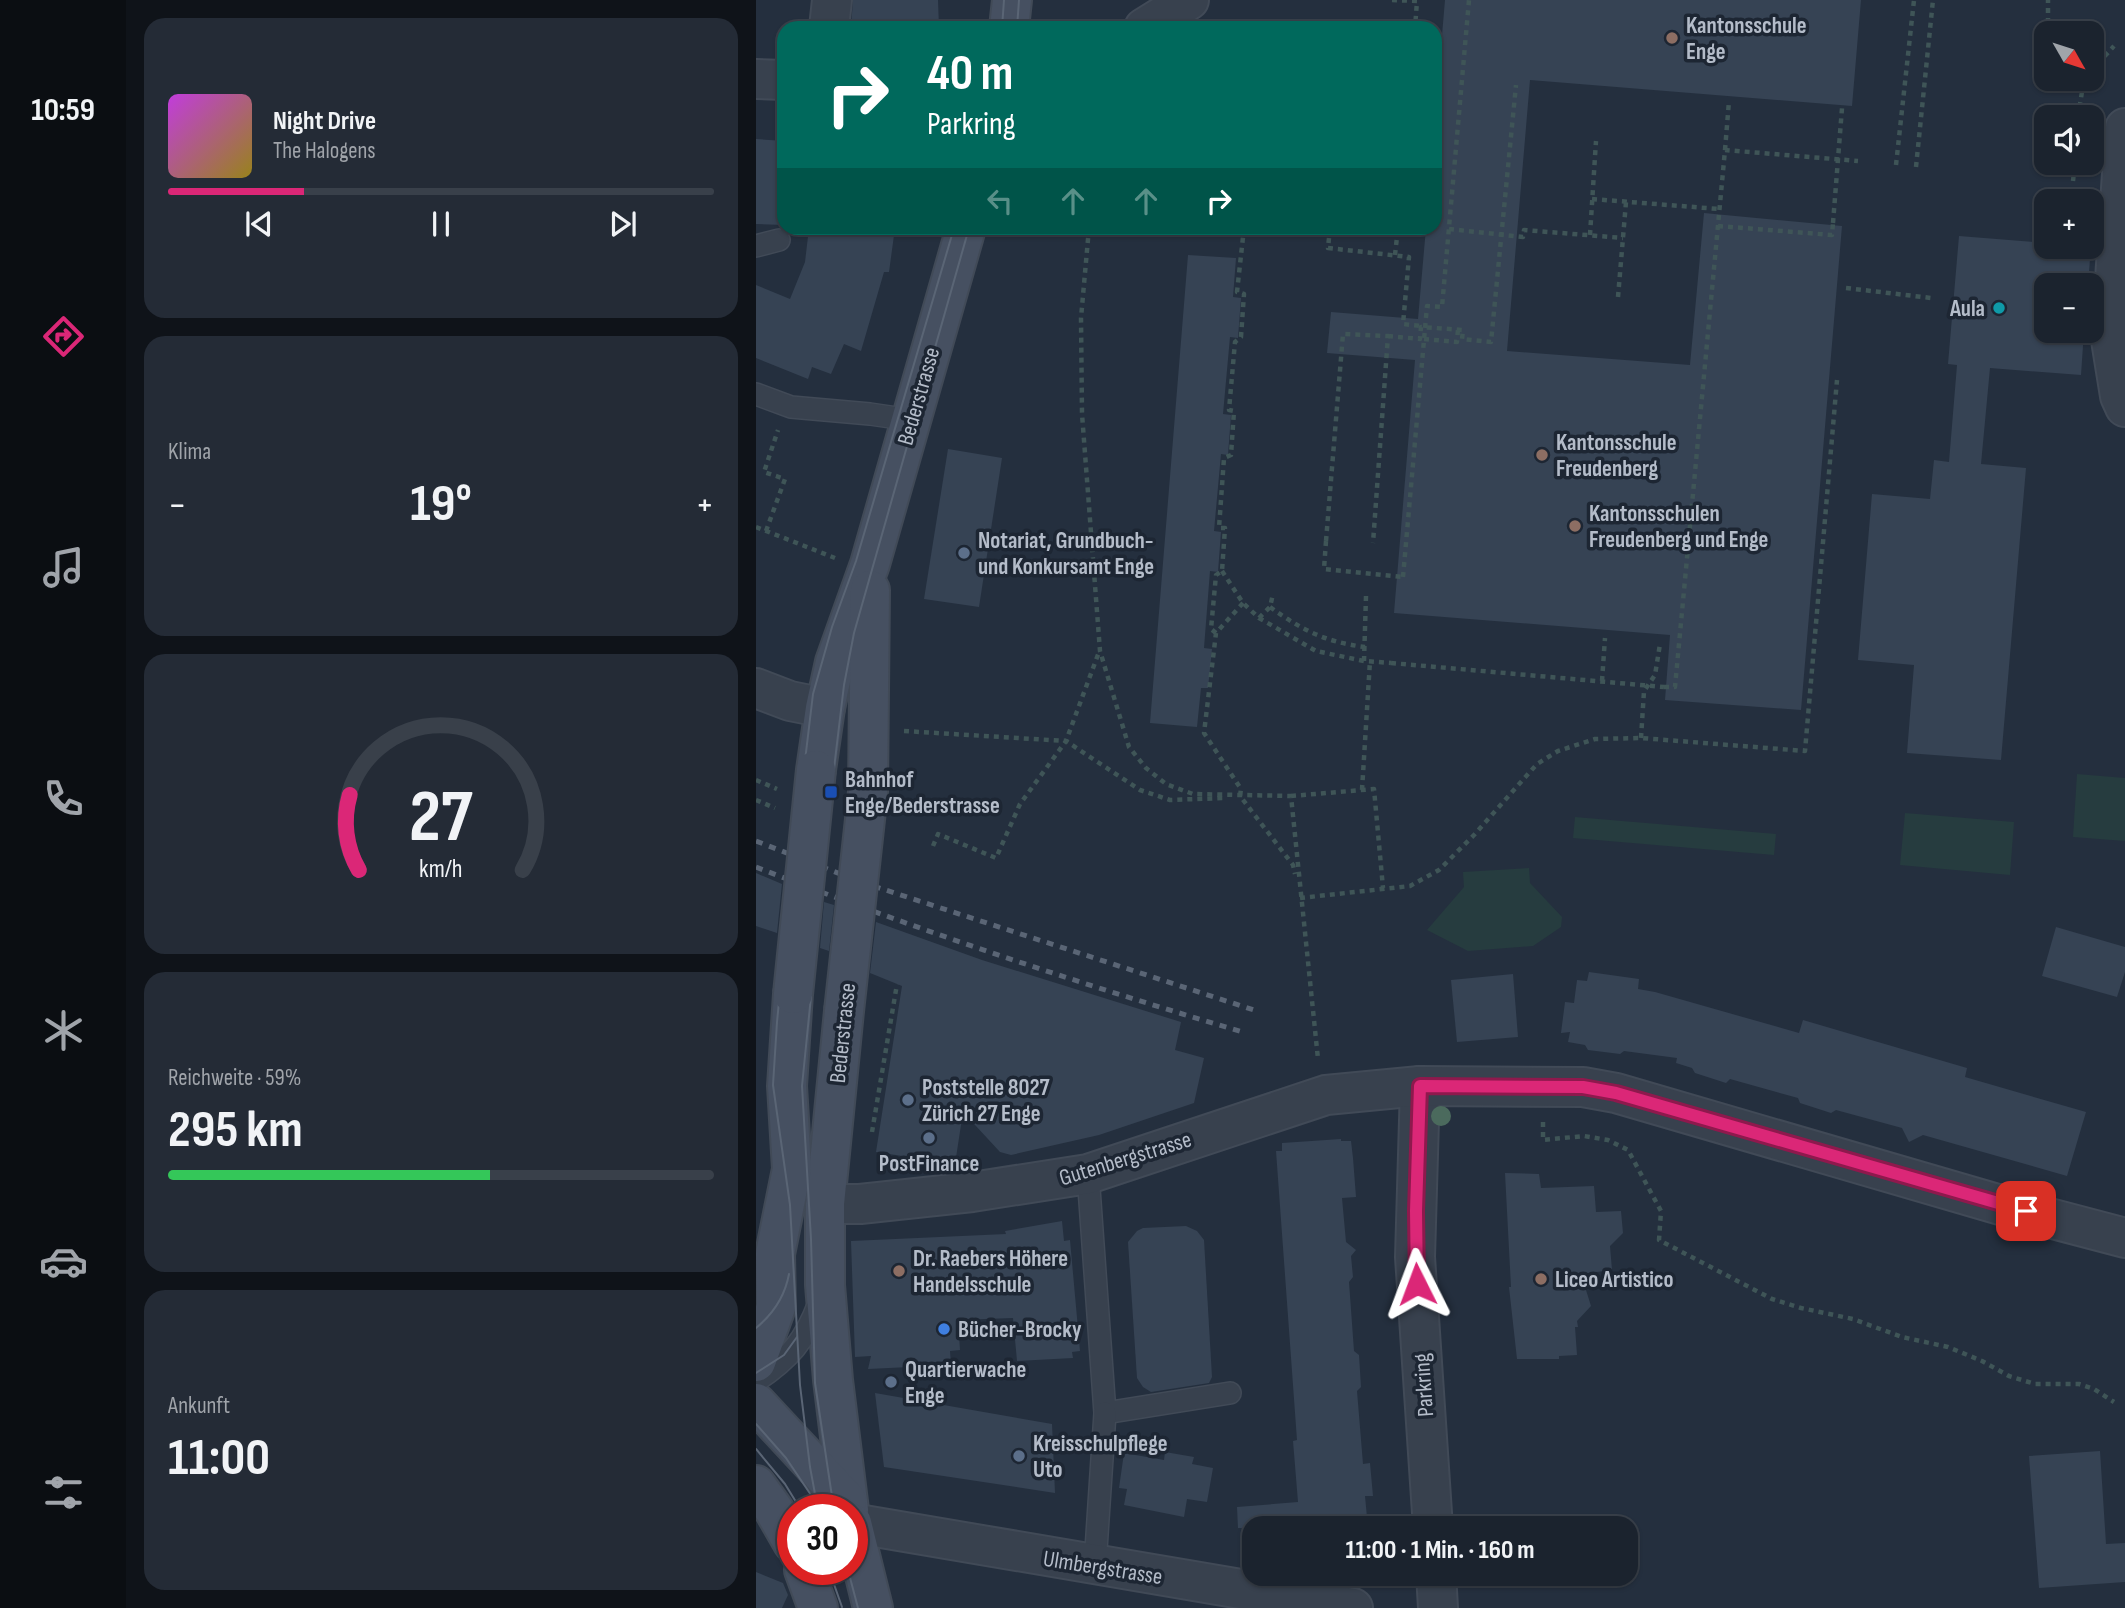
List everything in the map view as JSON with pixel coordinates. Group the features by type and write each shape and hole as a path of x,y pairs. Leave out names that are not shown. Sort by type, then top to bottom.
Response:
{"main road":[{"path":"1010,21 1012,0"},
{"name":"Bederstrasse","path":"756,1362 776,1307 775,1254 792,1169 787,1086 793,994 825,708 853,561 911,421 964,235"},
{"name":"Bederstrasse","path":"847,1494 833,1380 825,1285 824,1204 868,792 870,720 853,561"},
{"path":"825,708 870,720"},
{"path":"792,1169 824,1204"},
{"path":"756,1317 764,1300 775,1254"},
{"path":"756,1403 833,1494"},
{"path":"756,1485 777,1515"},
{"path":"810,1585 818,1608"},
{"name":"Bederstrasse","path":"867,1585 873,1608"}],"street":[{"path":"830,21 832,0"},
{"path":"1155,21 1189,0"},
{"path":"756,79 777,80"},
{"path":"2125,128 2111,341 2120,396 2125,407"},
{"path":"756,688 790,701 825,708"},
{"name":"Gutenbergstrasse","path":"824,1204 860,1204 972,1192 1088,1174 1323,1083 1420,1086"},
{"path":"1420,1086 1583,1087 1616,1093 2004,1206 2125,1238"},
{"name":"Parkring","path":"1420,1086 1415,1257 1432,1516"},
{"name":"Ulmbergstrasse","path":"868,1518 1095,1565 1353,1608"},
{"path":"1437,1586 1438,1608"}],"lane":[{"path":"756,246 779,240"},
{"path":"756,394 791,407 870,414 911,421"},
{"path":"1088,1174 1105,1413 1095,1565"},
{"path":"756,1381 795,1350 812,1322 825,1285"},
{"path":"1105,1413 1230,1393"}],"path":[{"path":"1392,0 1417,1 1416,21"},
{"path":"1329,235 1328,248 1409,257 1403,324 1459,329 1457,342 1420,339 1343,334 1324,569 1403,577 1427,306 1442,307 1469,0"},
{"path":"1896,165 1914,0"},
{"path":"1916,167 1933,0"},
{"path":"2048,0 2048,21"},
{"path":"2104,57 2114,46"},
{"path":"1420,339 1421,327 1463,330 1462,340 1491,342 1516,85"},
{"path":"1243,235 1237,292 1244,294 1242,326 1241,337 1235,342 1228,410 1234,411 1231,454 1224,458 1219,528 1224,528 1222,571 1243,603 1259,618 1316,651 1367,661 1675,687 1729,101"},
{"path":"1718,226 1832,235 1842,108"},
{"path":"1590,235 1596,141"},
{"path":"1725,150 1858,162"},
{"path":"2073,181 2074,175"},
{"path":"1592,199 1719,209"},
{"path":"1618,297 1626,202"},
{"path":"1449,229 1523,237 1524,230 1623,238"},
{"path":"1088,235 1081,318 1082,414 1100,652 1129,747 1146,768 1166,784 1193,793 1240,796"},
{"path":"1395,256 1397,235"},
{"path":"1846,288 1931,298"},
{"path":"1373,542 1388,337"},
{"path":"1300,898 1410,886 1438,870 1474,835 1537,764 1559,751 1595,739 1641,738 1805,751 1838,380"},
{"path":"766,531 785,479 764,472 780,425"},
{"path":"756,527 853,561"},
{"path":"1216,633 1211,629 1216,575 1222,571"},
{"path":"1259,618 1270,607 1273,594"},
{"path":"1362,790 1367,661 1366,596"},
{"path":"1243,603 1216,633 1204,733 1241,789 1240,796 1293,865 1300,898"},
{"path":"1270,607 1302,630 1327,639 1365,647"},
{"path":"1602,681 1605,639"},
{"path":"1641,738 1644,691 1655,675 1660,644"},
{"path":"933,846 938,834 996,858 1020,804 1066,741 1100,652"},
{"path":"870,720 894,730 1066,741 1140,790 1170,800 1291,796 1374,789 1383,888"},
{"path":"1291,796 1300,898 1323,1083"},
{"path":"871,1139 897,984"},
{"path":"1543,1118 1544,1140 1584,1136 1608,1140 1628,1150 1661,1211 1659,1240 1772,1299 1853,1319 1902,1337 1948,1347 2009,1376 2035,1384 2079,1384 2094,1389 2114,1402"}],"green space":[{"path":"2077,774 2125,778 2125,841 2073,837"},
{"path":"1905,813 2014,822 2010,875 1900,865"},
{"path":"1575,817 1776,834 1774,855 1573,838"},
{"path":"1529,868 1530,883 1562,917 1561,927 1533,946 1468,951 1427,930 1464,887 1463,872"}],"building":[{"path":"853,0 938,0 939,21 852,21"},
{"path":"1445,0 1861,0 1852,106 1530,80 1507,351 1690,365 1704,213 1842,226 1801,710 1665,700 1670,635 1394,613 1415,360 1327,353 1331,312 1418,319 1425,235 1442,235 1442,35"},
{"path":"756,139 777,140 777,225 756,224"},
{"path":"808,235 894,235 889,272 884,272 861,351 844,344 831,374 812,367 808,379 756,358 756,285 790,299 805,262"},
{"path":"1959,236 2034,242 2034,259 2090,259 2089,273 2034,273 2034,343 2083,343 2081,375 1990,368 1981,464 2026,468 2001,760 1907,753 1914,665 1858,660 1872,494 1930,499 1934,460 1949,462 1957,365 1948,364"},
{"path":"1188,255 1236,258 1233,297 1241,298 1238,338 1230,337 1223,414 1231,415 1228,455 1221,454 1214,531 1221,532 1218,572 1210,571 1204,648 1212,649 1208,688 1201,688 1197,727 1150,723"},
{"path":"948,449 1002,458 979,607 924,599"},
{"path":"756,873 782,884 777,933 756,926"},
{"path":"824,902 834,905 829,951 820,948"},
{"path":"876,922 982,960 1181,1022 1175,1050 1204,1058 1194,1103 1099,1135 1011,1155 1000,1152 963,1112 955,1164 876,1152 902,986 870,973"},
{"path":"2056,927 2125,947 2125,972 2117,997 2042,976"},
{"path":"1589,972 1639,979 1638,989 1799,1033 1803,1020 1967,1068 1965,1077 2086,1112 2067,1176 1923,1135 1909,1142 1902,1128 1836,1110 1831,1113 1800,1103 1798,1098 1730,1079 1726,1083 1695,1073 1692,1068 1676,1063 1677,1058 1624,1051 1620,1054 1588,1050 1585,1045 1568,1042 1570,1032 1561,1033 1565,1002 1574,1003 1577,980 1587,981"},
{"path":"1513,974 1518,1037 1457,1042 1451,980"},
{"path":"1341,1139 1351,1141 1356,1197 1342,1198 1346,1242 1356,1250 1351,1256 1353,1277 1349,1282 1354,1351 1359,1355 1361,1387 1357,1391 1363,1464 1370,1463 1373,1496 1365,1496 1367,1516 1242,1516 1242,1528 1238,1528 1237,1507 1298,1502 1293,1441 1297,1440 1276,1151 1282,1151 1282,1143"},
{"name":"Liceo Artistico","path":"1505,1173 1539,1174 1541,1188 1594,1186 1596,1212 1621,1211 1623,1233 1610,1246 1612,1270 1581,1274 1591,1306 1577,1321 1578,1327 1575,1327 1577,1355 1559,1356 1559,1359 1517,1359 1509,1287"},
{"path":"1062,1221 1064,1241 1070,1240 1080,1351 1072,1352 1073,1358 1017,1361 1013,1318 958,1320 960,1350 950,1351 951,1365 868,1369 871,1356 855,1357 851,1241 1006,1234 1005,1231"},
{"path":"1186,1226 1197,1231 1204,1240 1212,1377 1209,1383 1151,1392 1143,1387 1137,1378 1128,1242 1143,1228"},
{"path":"875,1393 1052,1424 1055,1493 884,1467"},
{"path":"2100,1451 2106,1544 2125,1543 2125,1582 2039,1588 2029,1456"},
{"path":"1165,1452 1194,1457 1192,1464 1213,1468 1207,1502 1187,1499 1184,1517 1124,1505 1127,1489 1119,1488 1124,1453 1164,1460"},
{"path":"756,1572 777,1581 777,1585 784,1585 788,1595 782,1608 756,1608"}],"tram line":[{"path":"1002,21 1004,0"},
{"path":"1018,21 1019,0"},
{"path":"815,1494 800,1385 790,1205 773,1085 792,869 813,694 832,627 856,561 952,235"},
{"path":"832,1494 815,1383 811,1239 802,1086 833,777 844,685 854,633 967,235"},
{"path":"756,1328 777,1304 785,1290 789,1274"},
{"path":"756,1373 784,1355 797,1337"},
{"path":"756,1424 786,1458 810,1494"},
{"path":"756,1449 791,1494"},
{"path":"834,1585 842,1607"},
{"path":"852,1585 858,1608"}],"railway":[{"path":"756,841 861,882 1254,1010"},
{"path":"756,867 999,955 1246,1033"}],"place":[{"name":"Kantonsschule Enge","path":"1672,38"},
{"name":"Aula","path":"1999,308"},
{"name":"Kantonsschule Freudenberg","path":"1542,455"},
{"name":"Kantonsschulen Freudenberg und Enge","path":"1575,526"},
{"name":"Notariat, Grundbuch- und Konkursamt Enge","path":"964,553"},
{"name":"Bahnhof Enge/Bederstrasse","path":"831,792"},
{"name":"Poststelle 8027 Zürich 27 Enge","path":"908,1100"},
{"name":"PostFinance","path":"929,1138"},
{"name":"Dr. Raebers Höhere Handelsschule","path":"899,1271"},
{"name":"Liceo Artistico","path":"1541,1279"},
{"name":"Bücher-Brocky","path":"944,1329"},
{"name":"Quartierwache Enge","path":"891,1382"},
{"name":"Kreisschulpflege Uto","path":"1019,1456"}],"route":[{"path":"1417,1284 1415,1257 1420,1086 1583,1087 1616,1093 2026,1211"}]}
